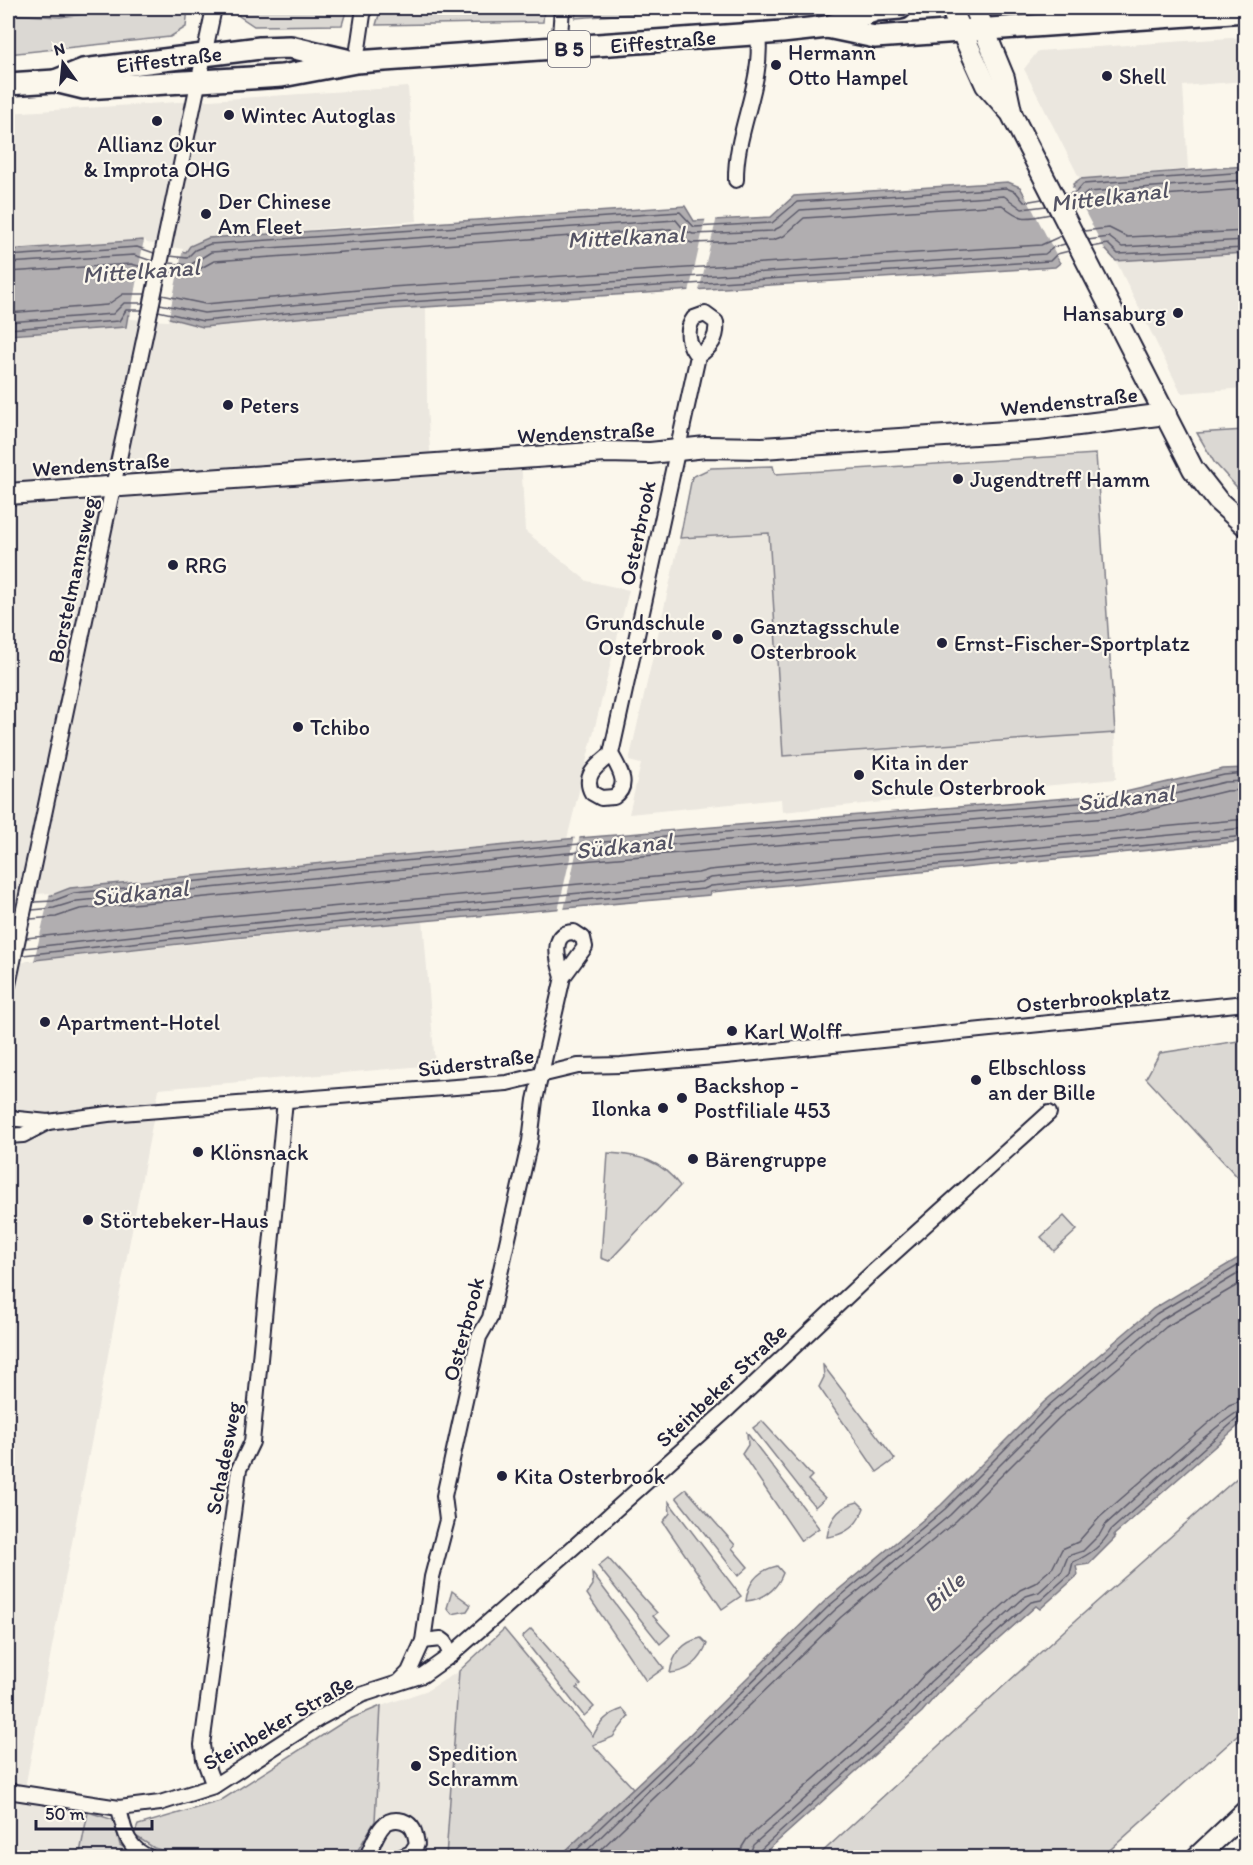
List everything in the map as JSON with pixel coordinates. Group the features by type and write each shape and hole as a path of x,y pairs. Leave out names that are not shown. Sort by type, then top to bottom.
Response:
{"main road":[{"name":"Eiffestraße","path":"8,84 55,81 84,88 282,76 356,62 559,50 827,27 876,10 900,8"},
{"name":"Eiffestraße","path":"827,27 875,37 1245,11"},
{"name":"Eiffestraße","path":"55,81 83,70 205,54 290,47 356,62"}],"street":[{"name":"Borstelmannsweg","path":"8,985 214,8"},
{"path":"356,62 364,8"},
{"path":"559,50 562,8"},
{"path":"951,8 986,85 1011,113"},
{"path":"975,8 1004,78 1011,113 1193,469 1218,501 1245,526"},
{"path":"736,180 736,160 760,62 758,34"},
{"name":"Osterbrook","path":"611,754 698,356"},
{"name":"Wendenstraße","path":"8,494 606,452 706,447 762,448 1038,430 1166,414"},
{"name":"Osterbrook","path":"396,1685 409,1672 423,1641 432,1577 447,1520 444,1496 479,1337 490,1318 530,1141 535,1100 563,977"},
{"name":"Osterbrookplatz","path":"944,1033 1245,1004"},
{"name":"Süderstraße","path":"8,1118 48,1122 108,1114 507,1083 578,1066 647,1063 944,1033"},
{"name":"Schadesweg","path":"214,1786 204,1759 202,1745 240,1469 252,1442 285,1100"},
{"name":"Steinbeker Straße","path":"8,1791 119,1808 160,1803 214,1786 321,1717 361,1695 423,1675 451,1654 729,1408 872,1273 1049,1113"},
{"name":"Süderstraße","path":"8,1136 23,1135 48,1122"},
{"path":"423,1641 441,1639 451,1654"},
{"path":"119,1808 126,1838 133,1848 152,1857"},
{"path":"1196,1857 1245,1811"},
{"path":"366,1857 373,1847 376,1834 385,1823 399,1820 409,1824 415,1830 417,1844 411,1853 399,1857"}],"shaded area":[{"path":"131,8 188,8 186,27 170,37 8,54 8,14 60,17"},
{"path":"237,8 347,8 342,25 254,26 239,16"},
{"path":"381,8 544,8 543,22 376,25"},
{"path":"577,8 713,8 575,18"},
{"path":"1245,37 1245,81 1183,86 1188,169 1080,179 1024,69 1038,51"},
{"path":"408,87 417,221 208,238 190,246 186,252 145,246 143,240 8,249 8,113"},
{"name":"Hansaburg","path":"1245,253 1245,388 1181,393 1116,261"},
{"path":"426,307 427,407 431,464 521,457 525,531 587,581 629,590 567,839 70,888 52,895 8,898 8,335 125,327 128,315 169,318 203,327"},
{"path":"1246,430 1245,496 1214,462 1197,433"},
{"name":"Ernst-Fischer-Sportplatz","path":"1096,454 1115,733 783,756 769,533 680,538 692,477 711,468 773,466 775,474"},
{"name":"Grundschule Osterbrook","path":"769,533 783,755 1115,733 1116,779 782,812 781,799 629,814 641,764 629,761 680,538"},
{"path":"423,920 435,1065 159,1089 24,1793 90,1803 79,1857 8,1857 8,963"},
{"path":"1246,1040 1245,1185 1146,1078 1160,1053"},
{"path":"608,1153 630,1155 648,1160 665,1170 680,1186 609,1261 601,1258"},
{"path":"1064,1216 1077,1230 1054,1251 1041,1237"},
{"path":"823,1365 895,1459 877,1472 819,1387 824,1377"},
{"path":"762,1421 812,1476 808,1480 825,1498 815,1507 753,1428"},
{"path":"747,1433 819,1528 801,1541 742,1454 748,1445"},
{"path":"1245,1471 1245,1729 1102,1857 817,1857 1066,1629"},
{"path":"686,1489 735,1545 732,1548 748,1567 738,1576 676,1497"},
{"path":"669,1502 741,1596 722,1609 663,1522 670,1513"},
{"path":"858,1502 864,1508 854,1524 840,1534 827,1537 830,1524 837,1514 846,1506"},
{"path":"608,1558 657,1613 653,1616 670,1635 660,1644 598,1566"},
{"path":"777,1566 783,1573 773,1588 759,1598 746,1601 749,1588 756,1578 765,1570"},
{"path":"592,1573 664,1668 646,1681 587,1594 593,1585"},
{"path":"452,1591 471,1605 467,1611 452,1614 447,1608"},
{"path":"504,1629 593,1736 601,1723 613,1713 623,1709 629,1716 613,1737 593,1745 633,1788 559,1857 446,1857 459,1671"},
{"path":"531,1629 581,1685 577,1688 594,1707 584,1716 522,1637"},
{"path":"701,1638 707,1644 701,1656 688,1668 670,1673 673,1660 680,1650 689,1642"},
{"path":"459,1671 446,1857 354,1858 375,1821 381,1706 428,1690"},
{"path":"381,1706 375,1821 354,1857 184,1857 154,1848 134,1835 138,1825 220,1801 345,1721"},
{"path":"88,1812 114,1820 120,1845 139,1857 79,1858"}],"water":[{"name":"Mittelkanal","path":"1245,166 1245,253 1116,261 1106,250 1058,259 1060,263 1055,267 393,309 203,327 169,318 128,315 126,327 8,335 8,250 143,240 145,246 186,252 190,246 208,238 685,206 694,221 771,217 794,196 1008,182 1020,187 1025,196 1074,187 1073,184 1080,179"},
{"name":"Südkanal","path":"1245,768 1245,841 711,892 710,895 233,938 8,963 8,898 52,895 70,888 567,839 1117,794 1223,769"},
{"name":"Bille","path":"1245,1254 1245,1420 1114,1535 1115,1538 1089,1564 1076,1566 1078,1575 1040,1609 1036,1606 760,1857 559,1857 675,1749 826,1600 941,1505 1044,1402 1153,1309"}],"pier":[{"path":"1071,185 1106,252 1060,262 1024,193"},
{"path":"706,217 717,217 699,291 689,292"},
{"path":"144,239 147,243 183,249 168,321 130,319 129,323"},
{"path":"580,835 564,910 558,911 575,836"},
{"path":"50,893 34,961 8,964 9,896"}],"place":[{"name":"Hermann Otto Hampel","path":"776,65"},
{"name":"Shell","path":"1107,76"},
{"name":"Wintec Autoglas","path":"229,115"},
{"name":"Allianz Okur & Improta OHG","path":"157,121"},
{"name":"Der Chinese Am Fleet","path":"206,214"},
{"name":"Hansaburg","path":"1178,313"},
{"name":"Peters","path":"228,405"},
{"name":"Jugendtreff Hamm","path":"958,479"},
{"name":"RRG","path":"173,565"},
{"name":"Grundschule Osterbrook","path":"717,635"},
{"name":"Ganztagsschule Osterbrook","path":"738,639"},
{"name":"Ernst-Fischer-Sportplatz","path":"942,643"},
{"name":"Tchibo","path":"298,727"},
{"name":"Kita in der Schule Osterbrook","path":"859,775"},
{"name":"Apartment-Hotel","path":"45,1022"},
{"name":"Karl Wolff","path":"732,1031"},
{"name":"Elbschloss an der Bille","path":"976,1080"},
{"name":"Backshop - Postfiliale 453","path":"682,1098"},
{"name":"Ilonka","path":"663,1108"},
{"name":"Klönsnack","path":"198,1152"},
{"name":"Bärengruppe","path":"693,1159"},
{"name":"Störtebeker-Haus","path":"88,1220"},
{"name":"Kita Osterbrook","path":"502,1476"},
{"name":"Spedition Schramm","path":"416,1766"}]}
